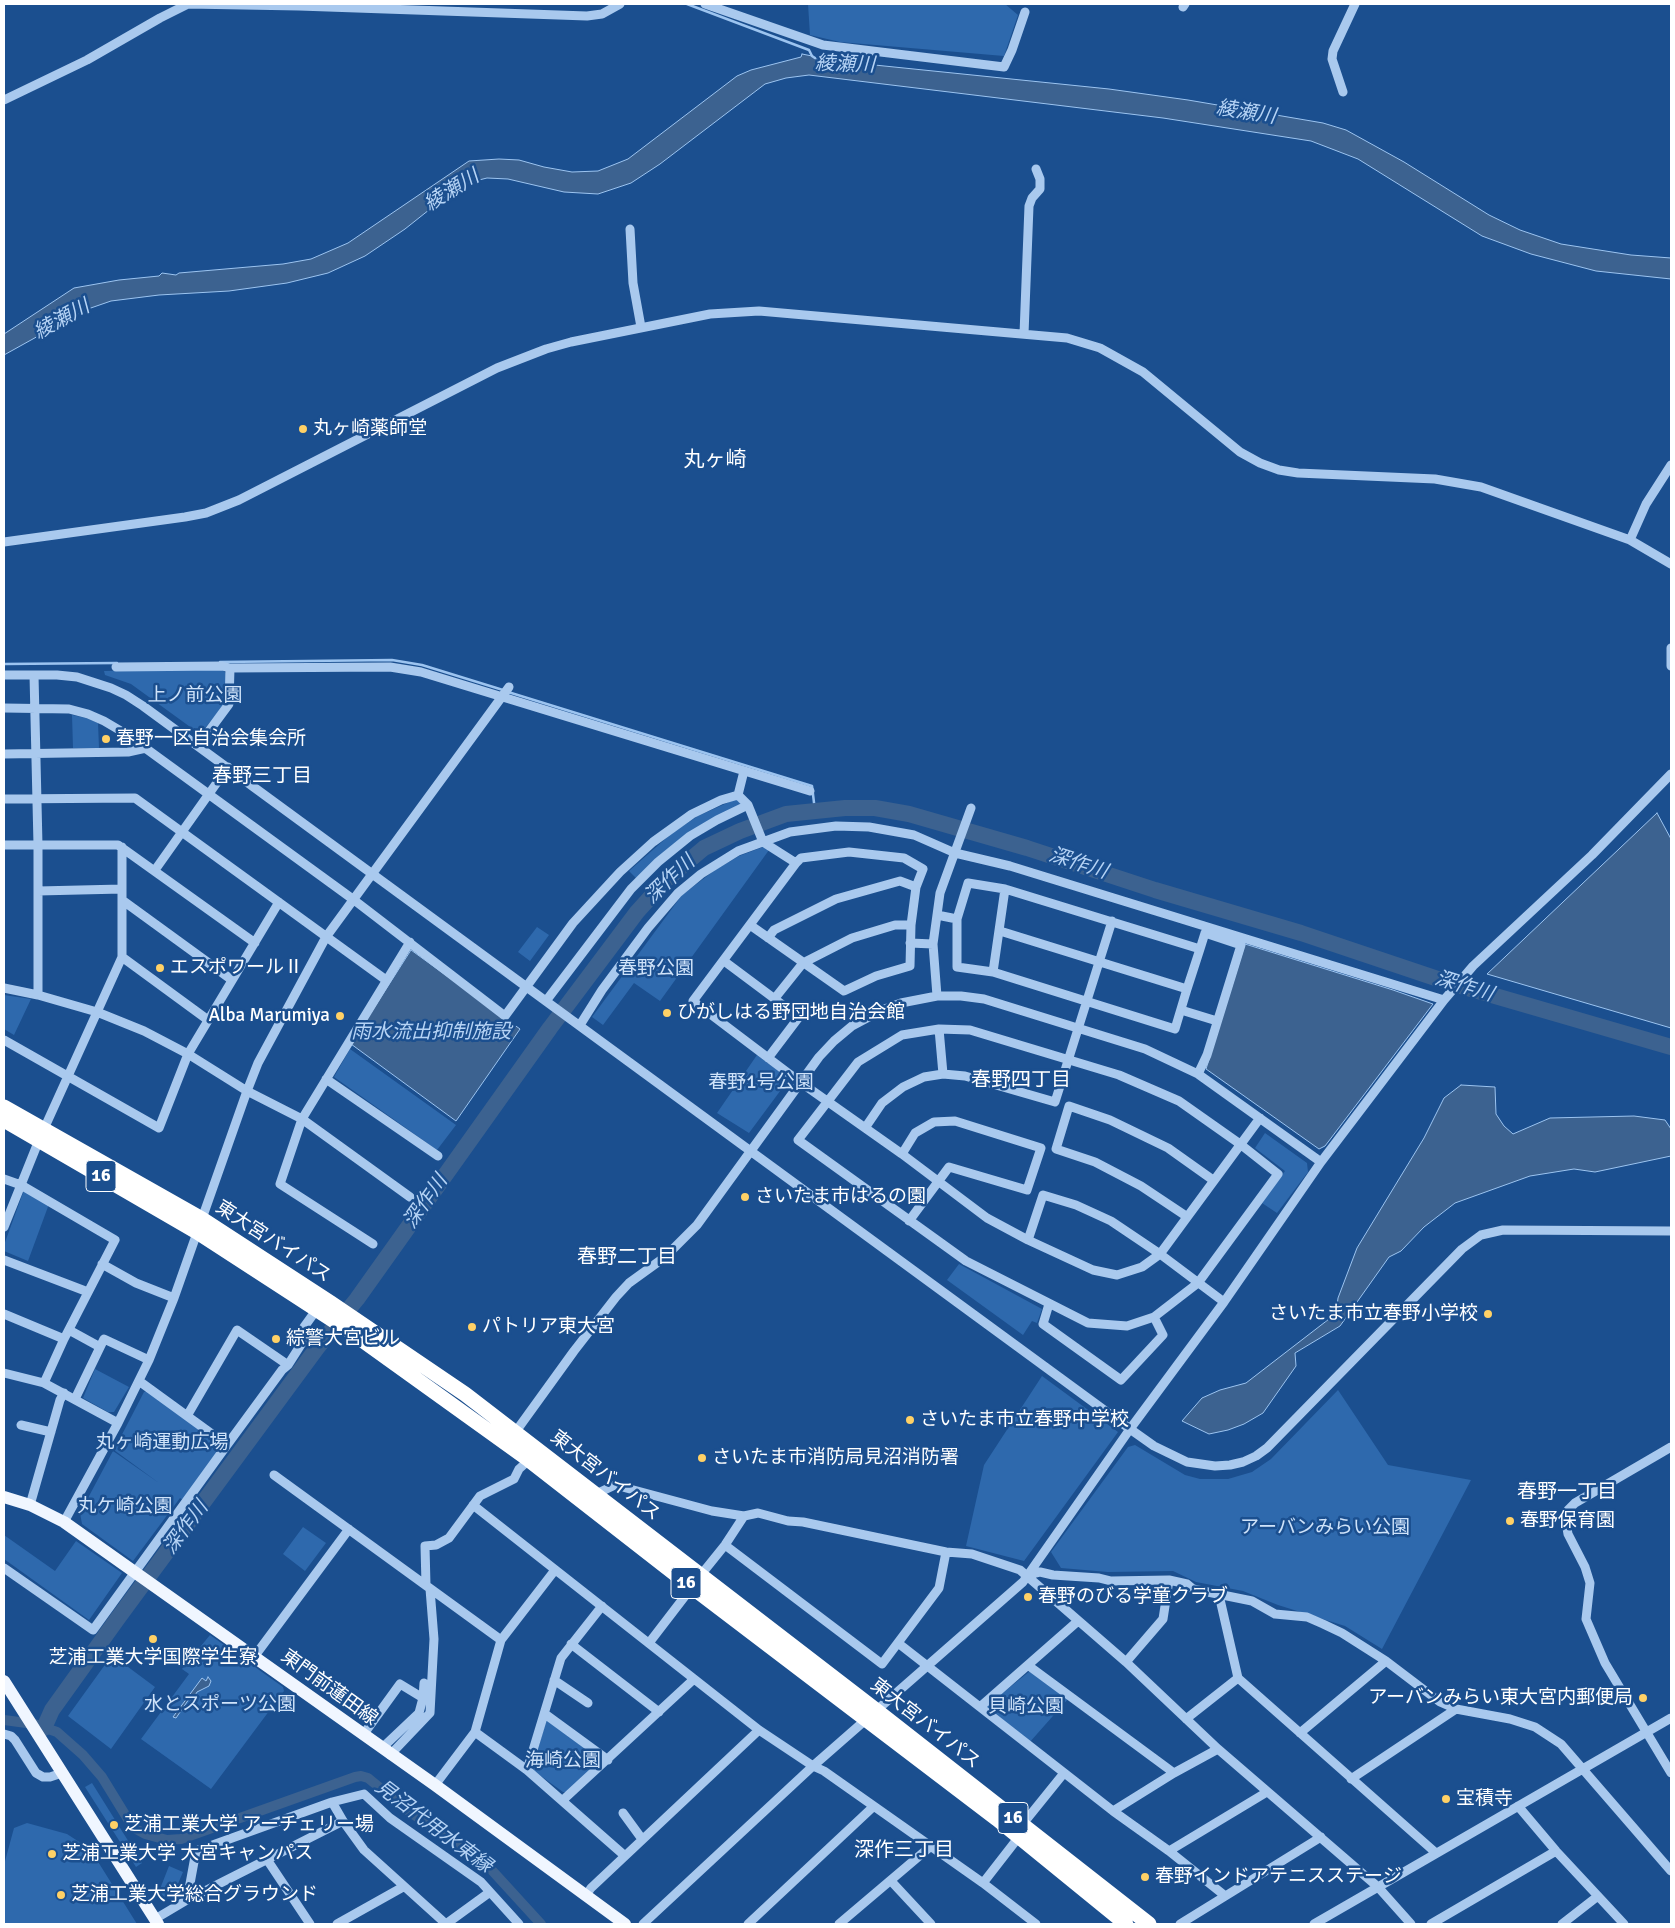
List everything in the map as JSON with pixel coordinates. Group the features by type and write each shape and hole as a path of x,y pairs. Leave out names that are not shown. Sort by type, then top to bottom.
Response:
{"highway":[{"name":"東大宮バイパス","path":"4,1107 41,1134 199,1226 324,1309 465,1394 596,1494 696,1582"},
{"name":"東大宮バイパス","path":"4,1120 41,1134"},
{"name":"東大宮バイパス","path":"352,1325 507,1444 696,1582 872,1716 996,1819 1020,1832 1149,1924"},
{"name":"東大宮バイパス","path":"1020,1832 1126,1924"}],"main road":[{"name":"東門前蓮田線","path":"5,1501 30,1505 64,1522 435,1785 625,1924"},
{"path":"4,1681 156,1921"}],"street":[{"path":"4,100 87,60 188,4 587,16 602,14 620,4"},
{"path":"705,4 823,46 1004,67 1025,12"},
{"path":"1343,92 1332,59 1333,51 1355,4"},
{"path":"1024,334 1029,206 1032,198 1040,189 1040,179 1036,169"},
{"path":"630,229 633,283 641,328"},
{"path":"4,542 185,517 222,508 281,480 497,368 546,349 571,342 710,314 759,310 1067,338 1100,348 1143,372 1240,452 1260,463 1279,470 1316,475 1460,482 1497,492 1630,540 1671,564"},
{"path":"1630,540 1646,504 1671,465"},
{"path":"1671,648 1671,666"},
{"path":"116,667 390,667 421,672 810,791"},
{"path":"198,746 229,704 230,668"},
{"path":"4,675 78,677 111,688 132,698 1130,1430 1154,1446 1188,1462 1215,1466 1230,1465 1250,1459 1262,1452 1294,1422 1462,1249 1481,1235 1504,1230 1671,1231"},
{"path":"34,675 38,845 38,995"},
{"path":"64,1522 118,1423 149,1360 174,1298 258,1063 326,937 509,687"},
{"path":"4,708 69,709 104,721 146,748 354,900 505,1016 573,923 620,872 653,842 692,814 720,800 738,795"},
{"path":"4,754 128,752 146,748"},
{"path":"154,870 208,793 228,768"},
{"path":"738,795 744,771"},
{"path":"643,1924 813,1766 1023,1582 1130,1430 1224,1302 1321,1162 1444,1000 1473,966 1592,854 1671,774"},
{"path":"738,795 748,805 764,842 796,863"},
{"path":"4,799 136,798 386,980"},
{"path":"548,1002 632,888 658,862 690,836 748,805"},
{"path":"937,996 933,944 940,893 971,808"},
{"path":"578,1024 648,928 678,893 701,874 738,851 790,832 836,826 869,827 914,835 955,853 1010,866 1444,1000"},
{"path":"4,845 118,844 255,943"},
{"path":"4,1227 41,1134 122,957 122,847"},
{"path":"750,925 844,992 876,976 910,966 910,925 916,886 923,869 904,858 849,852 801,858 796,863 693,1001 800,1082 902,1154 987,1218 1028,1240 1093,1270 1117,1275 1142,1267 1160,1254 1186,1216 1260,1118"},
{"path":"768,938 774,930 836,899 900,881 916,886"},
{"path":"1198,1074 1207,1055 1241,945 1205,933 1181,1010 1175,1028 993,972 957,967 958,919 968,883 1005,888 1200,949"},
{"path":"993,972 1005,888"},
{"path":"38,891 122,889"},
{"path":"122,900 232,980"},
{"path":"4,1040 159,1128 188,1054 279,902"},
{"path":"937,915 958,919"},
{"path":"865,1128 882,1103 903,1087 924,1077 942,1074 966,1076 1055,1102 1112,921"},
{"path":"775,998 803,964 852,938 895,926 910,925"},
{"path":"1000,930 1187,989"},
{"path":"373,1244 280,1184 302,1119 410,942"},
{"path":"910,943 933,944"},
{"path":"122,957 208,1020"},
{"path":"724,961 799,1018 768,1058"},
{"path":"4,988 38,995 97,1012 144,1031 188,1054 247,1091 302,1119 410,1198"},
{"path":"507,1444 578,1345 616,1297 629,1283 665,1257 697,1224 819,1057 852,1026 900,1003 937,996 961,996 984,999 1145,1049 1198,1074 1321,1162"},
{"path":"1181,1010 1217,1021"},
{"path":"939,1029 942,1074"},
{"path":"939,1029 970,1030 1119,1075 1179,1101 1240,1144 1278,1174 1198,1283 1154,1317 1127,1326 1088,1323 966,1262 798,1140 858,1062 902,1035 939,1029"},
{"path":"326,1079 438,1156"},
{"path":"1186,1216 1141,1186 1094,1162 1056,1149 1069,1106 1110,1120 1168,1148 1213,1180"},
{"path":"902,1154 915,1133 934,1122 955,1121 1040,1148 1027,1190 949,1167 909,1221"},
{"path":"4,1179 21,1185 115,1240 64,1339 44,1383"},
{"path":"1028,1240 1043,1195 1076,1205 1112,1221 1224,1302"},
{"path":"4,1260 88,1292"},
{"path":"102,1264 136,1284 174,1298"},
{"path":"1049,1304 1044,1324 1121,1380 1163,1335 1154,1317"},
{"path":"4,1568 93,1630 137,1573 282,1370 288,1365 302,1343 304,1327 324,1309"},
{"path":"4,1314 64,1339"},
{"path":"69,1330 100,1347"},
{"path":"187,1416 237,1330 288,1365"},
{"path":"75,1399 104,1339 149,1360"},
{"path":"4,1374 44,1383 118,1423"},
{"path":"139,1381 227,1445"},
{"path":"30,1505 60,1400 64,1393"},
{"path":"22,1425 51,1432"},
{"path":"1671,1447 1574,1502 1565,1518 1568,1534 1585,1566 1590,1583 1586,1619 1605,1663 1671,1773"},
{"path":"386,1752 430,1713 434,1639 425,1546 436,1545 448,1538 480,1496 514,1479 519,1470 529,1460"},
{"path":"274,1475 501,1640"},
{"path":"596,1494 615,1485 712,1511 744,1516 758,1513 788,1521 802,1522 946,1552 972,1554 1020,1570 1126,1662 1218,1749 1378,1887 1411,1924"},
{"path":"473,1506 759,1730 813,1766 824,1771 874,1806 983,1883 1036,1924"},
{"path":"649,1643 725,1545 744,1516"},
{"path":"254,1657 349,1529"},
{"path":"725,1545 882,1664 940,1588 946,1552"},
{"path":"435,1785 475,1732 501,1640 555,1570"},
{"path":"1027,1575 1040,1572 1111,1581 1169,1580 1187,1584 1193,1589 1252,1601 1275,1614 1307,1617 1342,1633 1386,1661 1440,1702 1456,1709 1510,1719 1535,1727 1561,1744 1670,1868"},
{"path":"1126,1662 1163,1619 1169,1580"},
{"path":"1219,1595 1238,1678 1436,1853"},
{"path":"528,1770 561,1658 570,1644 602,1606"},
{"path":"980,1708 1078,1620"},
{"path":"898,1643 1112,1811 1169,1851 1224,1895"},
{"path":"570,1644 659,1712"},
{"path":"1300,1733 1386,1661"},
{"path":"1029,1666 1174,1773"},
{"path":"1186,1720 1238,1678"},
{"path":"554,1680 588,1703"},
{"path":"563,1800 694,1680"},
{"path":"386,1752 419,1713 424,1683"},
{"path":"363,1735 400,1684 423,1698"},
{"path":"1352,1779 1456,1709"},
{"path":"545,1714 608,1760"},
{"path":"1314,1924 1671,1718"},
{"path":"586,1895 642,1839 759,1730"},
{"path":"475,1732 528,1770 625,1856"},
{"path":"4,1734 11,1736 15,1740 36,1773 43,1777 62,1773"},
{"path":"1112,1811 1218,1749"},
{"path":"983,1883 1064,1773"},
{"path":"1169,1851 1267,1792"},
{"path":"187,1900 196,1851 332,1802 364,1794 390,1818 481,1882 519,1924"},
{"path":"332,1802 364,1850 446,1924 490,1892"},
{"path":"748,1924 874,1806"},
{"path":"1518,1806 1556,1851 1624,1924"},
{"path":"623,1813 642,1839"},
{"path":"156,1921 187,1900 344,1822"},
{"path":"1180,1924 1224,1895 1321,1837"},
{"path":"839,1924 931,1846"},
{"path":"1432,1924 1556,1851"},
{"path":"268,1860 310,1924"},
{"path":"891,1881 931,1924"},
{"path":"339,1924 403,1887"},
{"path":"1562,1924 1598,1896"}],"green space":[{"path":"808,4 1005,4 1018,15 1004,56 840,42 810,35"},
{"name":"上ノ前公園","path":"221,669 226,673 227,701 201,733 131,684 105,675 104,671"},
{"path":"72,715 98,723 99,748 73,748"},
{"path":"736,799 742,804 636,878 629,871 672,833 698,816"},
{"name":"春野公園","path":"763,847 769,850 660,1001 634,983 603,1025 592,1017 682,895 715,870 739,856"},
{"path":"537,927 549,935 530,961 518,952"},
{"path":"4,995 31,999 14,1035 4,1029"},
{"path":"350,1049 456,1125 437,1150 334,1077"},
{"name":"春野1号公園","path":"757,1055 789,1079 749,1133 717,1113"},
{"path":"1265,1133 1307,1163 1308,1172 1277,1213 1262,1203 1285,1171 1255,1148"},
{"path":"24,1190 49,1204 28,1261 4,1251 4,1245"},
{"path":"959,1264 1042,1309 1037,1323 1032,1321 1023,1335 947,1280"},
{"path":"95,1369 129,1387 114,1412 108,1412 83,1398"},
{"path":"1042,1376 1118,1432 1024,1561 966,1546 984,1465"},
{"name":"アーバンみらい公園","path":"1338,1390 1388,1465 1471,1480 1382,1649 1345,1626 1278,1605 1243,1591 1196,1582 1173,1571 1108,1572 1061,1568 1051,1552 1128,1447 1135,1445 1185,1475 1200,1479 1228,1479 1252,1472 1271,1459"},
{"path":"148,1391 222,1444 222,1447 183,1500 180,1498 133,1561 82,1524 80,1513 113,1451 159,1483 114,1450 144,1392"},
{"path":"303,1527 326,1543 305,1571 283,1554"},
{"path":"4,1535 55,1571 76,1541 122,1573 89,1620 4,1559"},
{"name":"水とスポーツ公園","path":"210,1635 283,1687 284,1691 211,1789 141,1739 189,1674 182,1669"},
{"path":"112,1655 155,1687 111,1749 68,1716"},
{"name":"貝崎公園","path":"1030,1671 1068,1699 1029,1743 984,1708"},
{"name":"海崎公園","path":"549,1720 601,1758 601,1761 568,1792 563,1792 534,1771 533,1767 546,1721"},
{"name":"芝浦工業大学 アーチェリー場","path":"92,1783 142,1863 136,1867 85,1787"},
{"name":"芝浦工業大学総合グラウンド","path":"27,1823 67,1834 90,1849 137,1924 4,1924 4,1865 14,1828"},
{"path":"169,1866 183,1872 171,1900 158,1894"}],"water":[{"name":"綾瀬川","path":"802,54 816,59 1109,89 1188,100 1323,123 1346,130 1404,162 1489,215 1520,230 1561,244 1631,255 1671,258 1671,279 1596,271 1531,254 1482,236 1358,159 1311,141 1163,118 809,75 786,78 765,84 660,164 631,183 598,194 564,192 508,179 487,178 471,182 449,194 405,229 365,256 328,273 287,283 229,291 159,295 111,301 85,310 4,355 4,334 74,288 119,280 159,276 162,273 176,275 179,273 283,264 311,259 348,243 469,161 519,160 572,172 598,171 628,159 737,76 751,70 801,57"},
{"path":"1657,813 1671,839 1671,1028 1487,974"},
{"path":"1245,944 1433,1004 1325,1146 1319,1149 1206,1069"},
{"name":"雨水流出抑制施設","path":"411,950 520,1029 456,1121 351,1044"},
{"path":"1461,1085 1495,1087 1496,1114 1504,1126 1513,1134 1550,1118 1634,1116 1665,1120 1671,1129 1671,1156 1595,1172 1574,1169 1530,1176 1455,1203 1424,1227 1401,1251 1389,1257 1340,1326 1295,1353 1296,1366 1263,1413 1244,1424 1209,1434 1182,1421 1202,1398 1220,1390 1246,1383 1329,1319 1332,1309 1337,1307 1338,1298 1357,1248 1424,1138 1444,1098"},
{"path":"208,1677 211,1681 209,1686 197,1692 192,1701 189,1699 176,1718 173,1717 202,1678 206,1681"}],"waterway":[{"name":"綾瀬川","path":"687,4 809,50 815,58"},
{"path":"220,662 392,660 422,665 503,690"},
{"path":"4,664 117,663"},
{"path":"508,692 812,786 815,811"},
{"name":"深作川","path":"44,1728 52,1710 118,1618 317,1348 357,1299 550,1028 637,912 666,880 704,848 740,831 786,814 845,808 875,808 909,814 1027,848 1155,890 1301,933 1447,982 1671,1047"},
{"name":"見沼代用水東縁","path":"4,1720 34,1724 57,1732 83,1755 102,1777 136,1829 145,1834 167,1840 181,1839 355,1777 368,1778 407,1810 488,1866 541,1924"}],"place":[{"name":"丸ヶ崎薬師堂","path":"303,429"},
{"name":"春野一区自治会集会所","path":"106,739"},
{"name":"エスポワールⅡ","path":"160,968"},
{"name":"ひがしはる野団地自治会館","path":"667,1013"},
{"name":"Alba Marumiya","path":"340,1016"},
{"name":"さいたま市はるの園","path":"745,1197"},
{"name":"さいたま市立春野小学校","path":"1488,1314"},
{"name":"パトリア東大宮","path":"472,1327"},
{"name":"綜警大宮ビル","path":"276,1339"},
{"name":"さいたま市立春野中学校","path":"910,1420"},
{"name":"さいたま市消防局見沼消防署","path":"702,1458"},
{"name":"春野保育園","path":"1510,1521"},
{"name":"春野のびる学童クラブ","path":"1028,1597"},
{"name":"芝浦工業大学国際学生寮","path":"153,1639"},
{"name":"アーバンみらい東大宮内郵便局","path":"1643,1698"},
{"name":"宝積寺","path":"1446,1799"},
{"name":"芝浦工業大学 アーチェリー場","path":"114,1825"},
{"name":"芝浦工業大学 大宮キャンパス","path":"52,1854"},
{"name":"春野インドアテニスステージ","path":"1145,1877"},
{"name":"芝浦工業大学総合グラウンド","path":"61,1895"}],"district":[{"name":"丸ヶ崎","path":"715,460"},
{"name":"春野三丁目","path":"262,777"},
{"name":"春野四丁目","path":"1021,1081"},
{"name":"春野二丁目","path":"627,1258"},
{"name":"春野一丁目","path":"1567,1493"},
{"name":"深作三丁目","path":"904,1851"}],"park label":[{"name":"丸ヶ崎運動広場","path":"162,1443"},
{"name":"丸ケ崎公園","path":"125,1507"}]}
